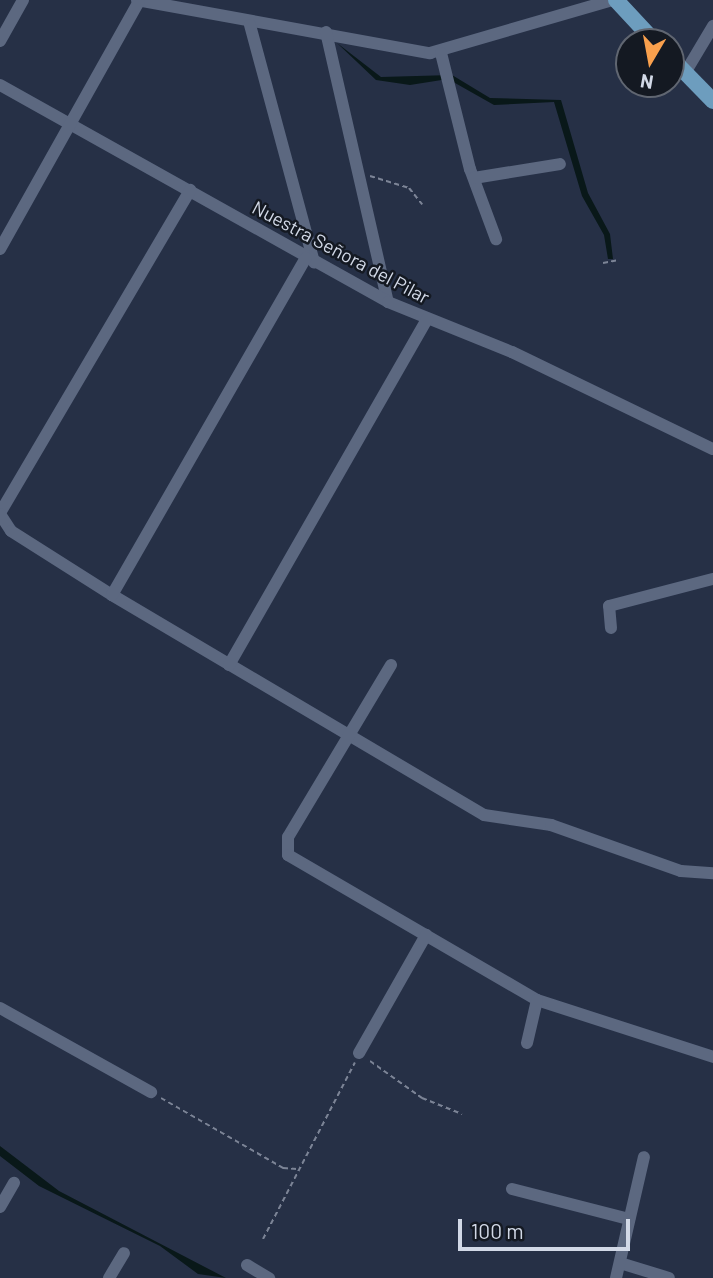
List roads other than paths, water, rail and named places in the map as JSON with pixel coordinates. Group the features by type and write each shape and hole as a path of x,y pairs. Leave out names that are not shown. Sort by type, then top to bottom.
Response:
{"main road":[{"path":"619,1 643,28"},
{"path":"685,73 713,101"}],"street":[{"path":"0,41 23,0"},
{"path":"0,249 138,0 250,24 326,32 441,53 619,1"},
{"path":"112,595 310,261 250,24"},
{"path":"685,73 713,26"},
{"path":"326,32 388,302"},
{"path":"441,53 447,87 474,178 496,239"},
{"name":"Nuestra Señora del Pilar","path":"0,85 190,190 310,261 388,302 512,352 713,449"},
{"path":"474,178 560,164"},
{"path":"190,190 0,513 11,531 229,665 494,819 551,825 681,871 713,873"},
{"path":"229,665 426,319"},
{"path":"611,628 606,608 713,579"},
{"path":"391,665 352,738 288,837 288,855 537,1000 713,1057"},
{"path":"359,1054 426,935"},
{"path":"527,1043 537,1000"},
{"path":"0,1008 151,1092"},
{"path":"616,1278 644,1157"},
{"path":"0,1207 14,1183"},
{"path":"512,1189 629,1219"},
{"path":"109,1278 124,1253"},
{"path":"620,1263 669,1278"},
{"path":"247,1265 269,1278"}]}
